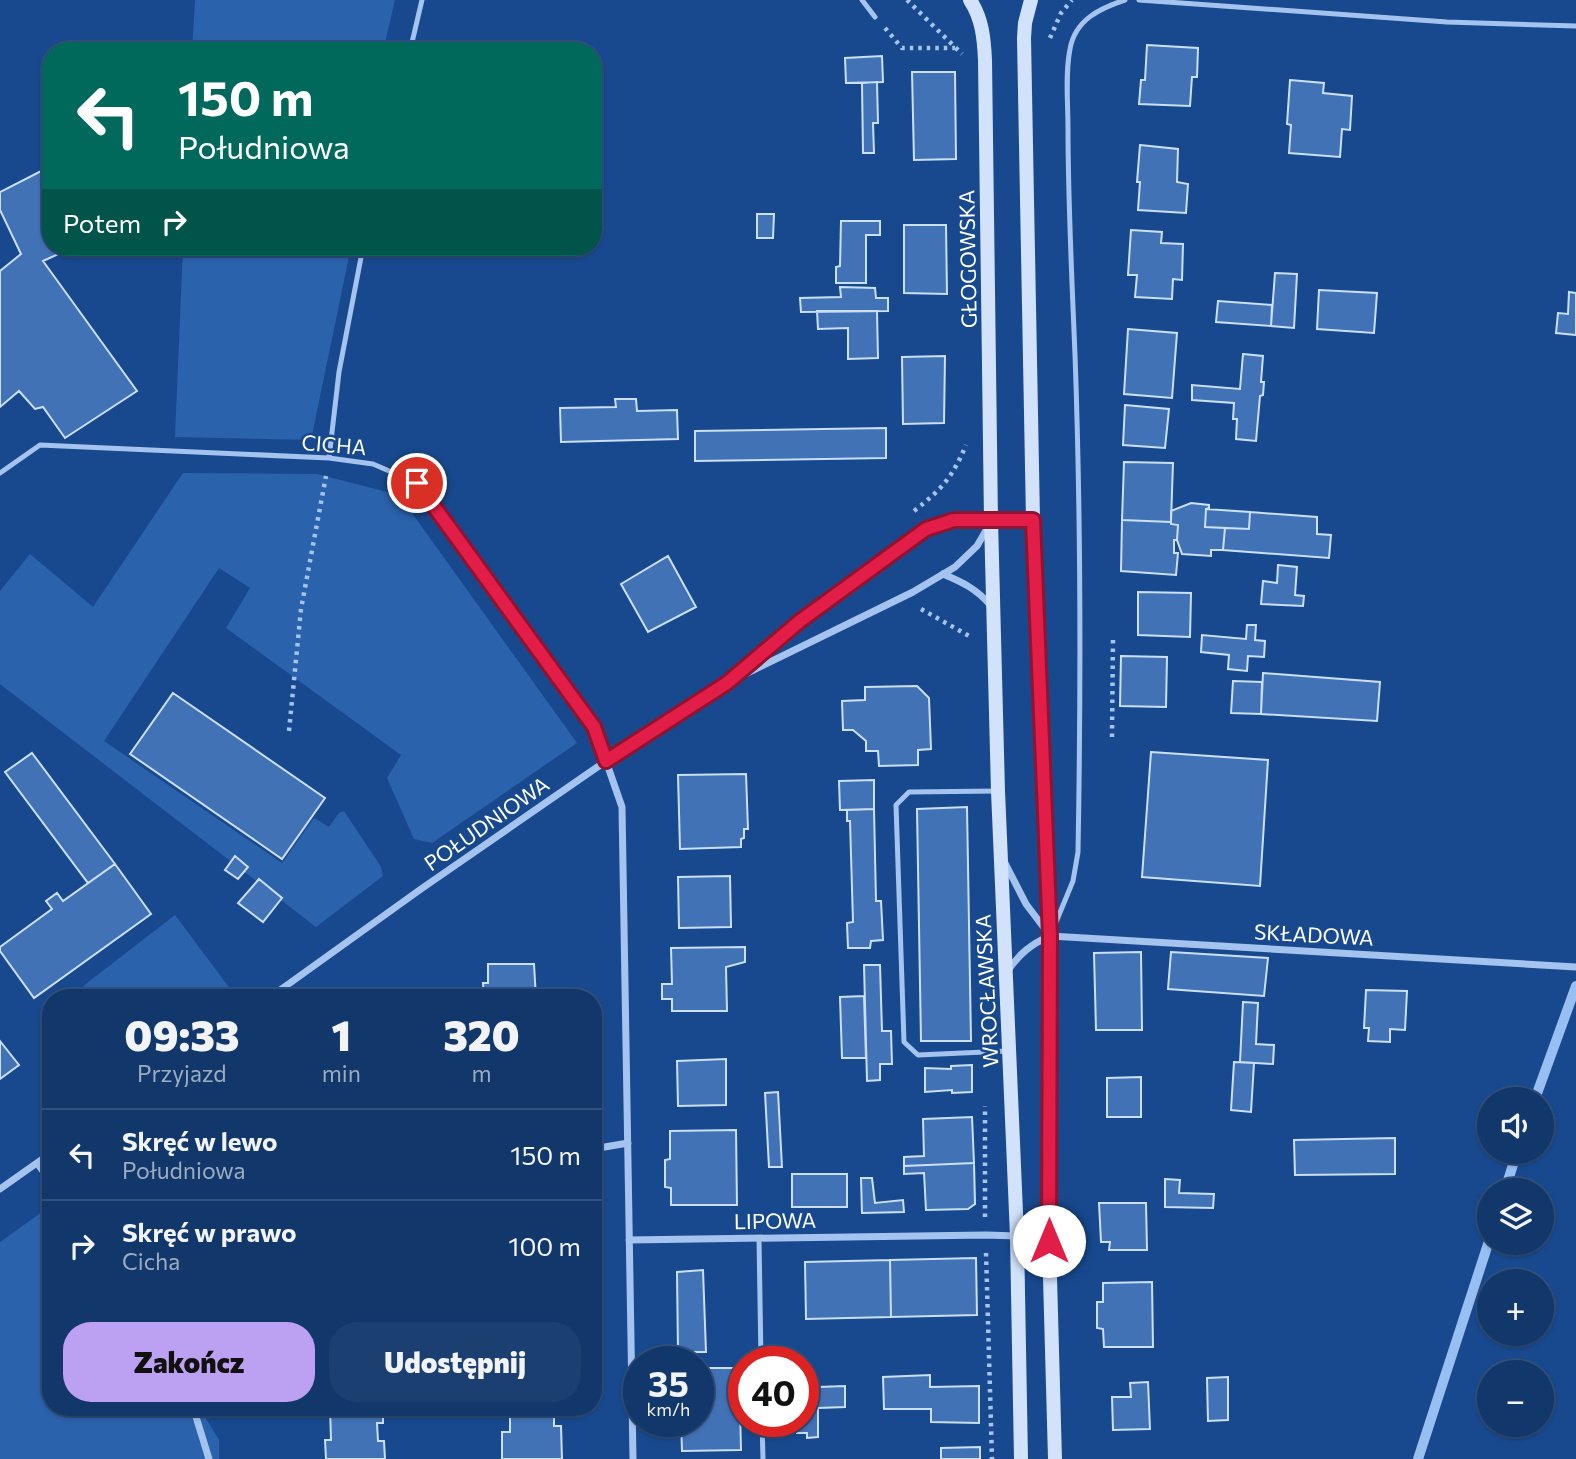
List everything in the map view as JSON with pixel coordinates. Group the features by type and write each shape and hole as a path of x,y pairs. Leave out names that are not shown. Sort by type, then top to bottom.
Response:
{"street":[{"name":"GŁOGOWSKA","path":"970,0 981,28 985,60 991,520"},
{"path":"1031,0 1025,23 1023,60 1033,520 1050,936 1049,1241 1055,1459"},
{"name":"POŁUDNIOWA","path":"727,683 800,621 926,529 954,520 1033,520"},
{"name":"POŁUDNIOWA","path":"282,989 606,761 727,683 858,620 943,574 968,557 985,534 991,520"},
{"name":"WROCŁAWSKA","path":"991,520 1004,976 1010,1050 1017,1236 1021,1459"},
{"path":"943,574 967,584 981,594 995,610"},
{"path":"606,761 622,807 633,1459"},
{"path":"1001,853 1026,904 1050,936"},
{"path":"1004,976 1015,960 1033,943 1050,936"},
{"name":"SKŁADOWA","path":"1050,936 1576,967"},
{"path":"602,1147 628,1143"},
{"path":"0,1189 42,1159"},
{"path":"37,1163 42,1170"},
{"name":"LIPOWA","path":"629,1240 1017,1236 1049,1241"},
{"path":"196,1416 209,1459"}],"lane":[{"path":"412,42 422,0"},
{"path":"862,0 875,17"},
{"path":"1050,936 1073,881 1078,852 1080,640 1076,377 1068,156 1069,58 1070,47 1078,28 1088,16 1102,7 1125,0"},
{"path":"1139,0 1447,22 1576,26"},
{"path":"329,458 339,372 361,256"},
{"name":"CICHA","path":"0,473 40,445 329,458 373,464 417,483 594,727 606,761"},
{"path":"998,791 909,792 896,805 904,1042 918,1055 1010,1050"},
{"path":"759,1238 761,1346"},
{"path":"762,1437 763,1459"}],"path":[{"path":"906,0 967,59"},
{"path":"875,17 902,48 956,48"},
{"path":"289,731 301,609 329,458"},
{"path":"1112,737 1113,638"}],"shaded area":[{"path":"195,0 395,0 385,42 193,42"},
{"path":"183,256 349,256 311,440 175,437"},
{"path":"183,473 317,474 399,495 577,743 432,843 414,839 387,778 401,755 226,628 250,588 219,568 104,741 282,863 314,818 329,827 339,813 344,811 381,867 383,876 316,927 0,684 0,591 30,554 93,607"},
{"path":"175,915 230,989 79,989"},
{"path":"42,1212 42,1416 204,1416 219,1440 219,1459 0,1459 0,1242"}],"building":[{"path":"1147,45 1198,48 1197,77 1192,77 1190,106 1139,104 1141,80 1145,80"},
{"path":"882,56 883,82 846,83 845,58"},
{"path":"912,72 955,72 956,159 914,160"},
{"path":"1290,80 1324,83 1323,93 1352,96 1350,130 1342,129 1340,157 1289,153 1291,125 1287,124"},
{"path":"877,82 878,123 873,123 874,153 863,153 862,83"},
{"path":"1140,145 1178,149 1177,182 1188,184 1186,213 1138,210"},
{"path":"42,171 42,256 54,256 43,261 137,391 65,438 43,407 35,409 19,391 0,407 0,271 21,254 0,210 0,192"},
{"path":"757,214 774,214 773,238 757,238"},
{"path":"841,221 880,221 880,235 866,235 866,283 836,283 836,267 840,266"},
{"path":"904,225 946,225 947,294 904,293"},
{"path":"1131,230 1162,232 1161,243 1183,244 1182,280 1173,279 1172,299 1135,297 1137,275 1128,275"},
{"path":"1275,273 1297,274 1294,328 1271,326"},
{"path":"840,287 875,288 876,298 888,298 888,311 801,312 800,298 841,297"},
{"path":"1319,290 1377,293 1374,333 1317,329"},
{"path":"1569,292 1576,293 1576,335 1556,333 1558,313 1568,314"},
{"path":"1218,301 1272,305 1271,326 1216,322"},
{"path":"817,311 877,311 878,358 848,359 848,328 818,329"},
{"path":"1128,329 1177,333 1172,398 1124,394"},
{"path":"1243,354 1263,356 1263,395 1260,396 1256,441 1236,439 1237,419 1233,419 1234,403 1192,400 1192,385 1240,389"},
{"path":"945,356 944,423 903,424 902,357"},
{"path":"615,399 636,399 637,411 677,410 678,439 561,442 560,408 616,407"},
{"path":"1125,405 1169,409 1165,448 1123,445"},
{"path":"886,428 886,458 695,461 695,431"},
{"path":"1124,462 1173,463 1171,522 1122,520"},
{"path":"1191,503 1209,505 1206,509 1205,527 1225,528 1223,550 1211,550 1211,556 1182,554 1177,540 1178,525 1171,524 1171,511"},
{"path":"1206,509 1250,512 1249,529 1205,527"},
{"path":"1250,512 1317,517 1317,534 1331,535 1329,558 1223,550 1225,528 1249,529"},
{"path":"1122,520 1171,522 1178,525 1177,540 1174,540 1174,553 1178,553 1176,575 1121,571"},
{"path":"668,556 696,607 648,632 621,584"},
{"path":"1278,565 1297,567 1295,595 1304,596 1303,606 1261,604 1263,581 1277,583"},
{"path":"1138,592 1191,593 1190,637 1138,635"},
{"path":"1247,625 1256,625 1255,640 1265,641 1264,657 1248,656 1247,671 1228,669 1229,655 1201,652 1202,635 1246,639"},
{"path":"1121,656 1167,657 1166,707 1120,706"},
{"path":"1263,673 1380,682 1377,721 1261,714"},
{"path":"1233,681 1262,682 1261,714 1231,713"},
{"path":"917,686 929,698 931,749 918,750 918,765 879,766 878,751 866,751 866,741 853,730 843,730 842,701 865,700 865,687"},
{"path":"173,693 325,798 282,859 130,754"},
{"path":"1151,752 1268,760 1260,886 1142,877"},
{"path":"32,753 115,864 88,883 5,772"},
{"path":"746,774 748,829 744,829 741,847 680,849 678,775"},
{"path":"874,780 874,809 840,810 839,781"},
{"path":"967,807 971,1041 921,1041 917,809"},
{"path":"874,809 876,901 881,901 883,940 871,941 870,948 848,948 847,923 853,922 850,821 847,821 847,810"},
{"path":"235,856 248,867 238,879 225,870"},
{"path":"115,864 151,914 47,989 42,989 42,992 34,998 0,951 0,947 52,909 46,901 57,893 63,901"},
{"path":"730,876 731,927 679,928 678,877"},
{"path":"259,879 282,898 263,922 238,903"},
{"path":"745,947 745,962 726,967 727,1011 672,1011 672,999 662,999 662,984 672,984 671,948"},
{"path":"1141,952 1142,1030 1096,1030 1094,953"},
{"path":"1171,952 1268,958 1264,996 1168,989"},
{"path":"488,964 534,964 535,989 483,989 483,983 488,983"},
{"path":"864,965 880,965 882,1031 891,1031 892,1064 880,1064 880,1080 867,1081"},
{"path":"1366,990 1407,991 1405,1030 1390,1029 1390,1042 1368,1041 1369,1028 1364,1028"},
{"path":"864,996 866,1058 842,1058 840,997"},
{"path":"1243,1002 1258,1003 1256,1044 1274,1045 1273,1064 1240,1062"},
{"path":"0,1041 19,1065 0,1079"},
{"path":"726,1059 726,1105 678,1106 677,1061"},
{"path":"1234,1062 1254,1063 1251,1112 1231,1110"},
{"path":"972,1065 972,1092 925,1092 925,1068 951,1069 951,1066"},
{"path":"1141,1077 1141,1117 1107,1117 1107,1078"},
{"path":"778,1092 782,1167 769,1167 765,1093"},
{"path":"972,1117 974,1163 904,1166 904,1157 924,1156 923,1119"},
{"path":"736,1130 737,1205 671,1205 671,1188 665,1187 665,1160 670,1159 670,1131"},
{"path":"1395,1138 1395,1174 1295,1175 1294,1140"},
{"path":"974,1163 975,1204 968,1209 926,1210 924,1173 904,1174 904,1166"},
{"path":"792,1174 847,1174 847,1207 792,1207"},
{"path":"861,1178 872,1178 875,1203 903,1200 904,1212 862,1213"},
{"path":"1165,1179 1180,1180 1179,1193 1214,1194 1213,1208 1165,1207"},
{"path":"1099,1203 1146,1203 1147,1250 1109,1250 1110,1242 1101,1242"},
{"path":"976,1258 977,1315 891,1317 890,1260"},
{"path":"890,1260 891,1317 806,1319 805,1262"},
{"path":"703,1270 706,1346 678,1346 677,1272"},
{"path":"1152,1282 1153,1347 1104,1347 1103,1329 1097,1328 1097,1302 1103,1302 1103,1283"},
{"path":"714,1368 728,1368 728,1437 741,1437 741,1450 682,1451 682,1437 714,1437"},
{"path":"930,1375 930,1387 979,1386 979,1423 931,1422 931,1409 884,1409 883,1377"},
{"path":"1228,1377 1228,1420 1208,1421 1207,1378"},
{"path":"1148,1382 1150,1429 1113,1430 1112,1397 1131,1397 1130,1383"},
{"path":"845,1386 845,1407 819,1408 819,1387"},
{"path":"330,1416 383,1416 383,1423 377,1423 378,1441 384,1441 385,1459 326,1459 325,1440 331,1440"},
{"path":"510,1416 554,1416 554,1426 561,1426 562,1459 502,1459 502,1432 510,1432"},
{"path":"980,1447 980,1459 941,1459 941,1448"}],"waterway":[{"path":"1539,1087 1576,986"},
{"path":"1509,1178 1513,1164"},
{"path":"1418,1459 1484,1255"}],"route":[{"path":"417,483 594,727 606,761 727,683 837,592 926,529 954,520 1033,520 1050,936 1049,1241"}]}
